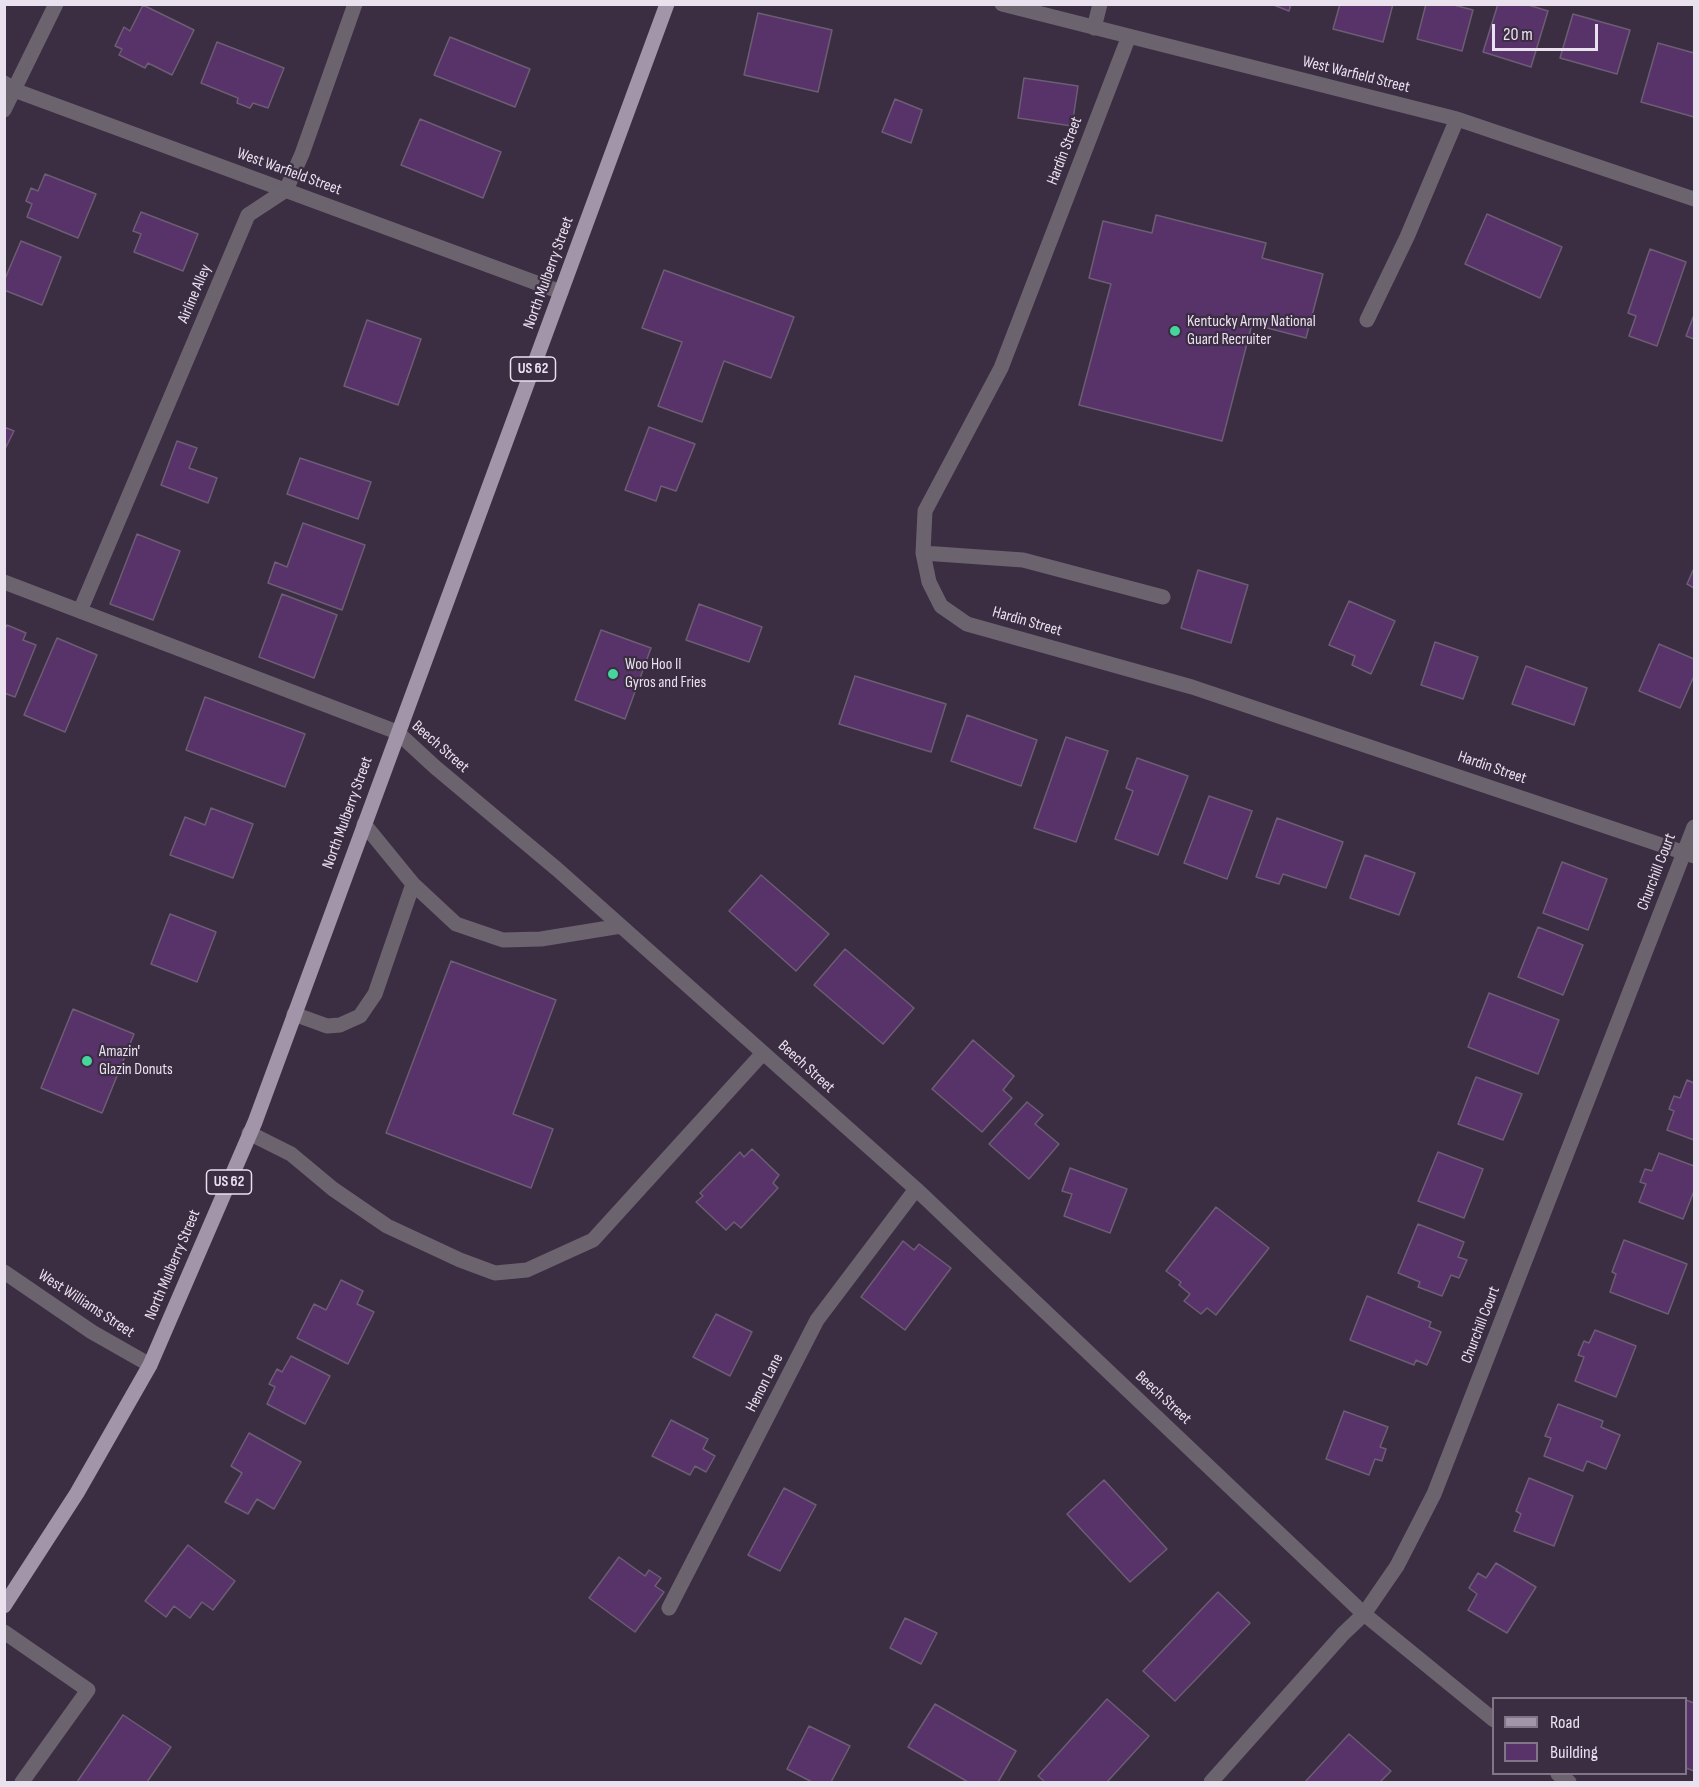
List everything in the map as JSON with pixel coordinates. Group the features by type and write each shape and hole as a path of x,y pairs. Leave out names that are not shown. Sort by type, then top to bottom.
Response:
{"main road":[{"name":"North Mulberry Street","path":"4,1606 77,1493 150,1365 249,1133 667,4"}],"street":[{"path":"4,110 9,86 56,4"},
{"path":"286,190 302,154 355,4"},
{"name":"West Warfield Street","path":"1002,4 1457,119 1695,199"},
{"path":"1094,28 1100,4"},
{"name":"Hardin Street","path":"1129,36 1001,368 925,511 923,553 929,582 941,606 967,624 1192,687 1690,854"},
{"name":"West Warfield Street","path":"9,86 561,292"},
{"path":"1367,320 1407,237 1457,119"},
{"name":"Airline Alley","path":"80,611 248,215 286,190"},
{"path":"923,553 1023,560 1163,597"},
{"name":"Beech Street","path":"4,582 397,732 435,767 558,870 916,1189 1364,1614 1492,1718"},
{"path":"364,824 413,884 456,924 503,940 541,939 621,926"},
{"name":"Churchill Court","path":"1211,1782 1343,1634 1364,1614 1397,1566 1434,1494 1690,854 1695,827"},
{"path":"294,1014 327,1026 340,1025 360,1016 375,993 413,884"},
{"path":"249,1133 291,1154 333,1189 387,1226 460,1260 495,1273 527,1270 593,1240 763,1053"},
{"name":"Henon Lane","path":"669,1608 817,1320 916,1189"},
{"name":"West Williams Street","path":"4,1272 92,1332 150,1365"},
{"path":"4,1632 88,1690 22,1782"}],"building":[{"path":"1271,4 1291,4 1289,11"},
{"path":"1340,4 1393,4 1383,42 1333,29"},
{"path":"1426,4 1450,4 1473,10 1462,51 1417,39"},
{"path":"1498,4 1525,4 1548,11 1531,67 1483,52"},
{"path":"143,5 194,30 172,75 148,63 145,68 119,55 122,49 115,46 124,27 130,31"},
{"path":"758,13 832,30 818,92 744,75"},
{"path":"1573,14 1630,30 1617,74 1560,58"},
{"path":"450,37 530,69 515,107 434,75"},
{"path":"217,42 284,68 268,108 253,103 250,108 237,103 238,98 201,83"},
{"path":"1658,43 1694,53 1694,117 1641,102"},
{"path":"1024,78 1078,86 1072,126 1018,118"},
{"path":"895,99 922,110 911,143 882,132"},
{"path":"420,119 501,152 483,198 401,165"},
{"path":"45,174 96,194 78,238 27,217 32,204 26,201 31,188 38,191"},
{"path":"141,212 198,234 183,271 134,252 141,234 133,231"},
{"path":"1487,214 1562,247 1540,298 1465,264"},
{"name":"Kentucky Army National Guard Recruiter","path":"1156,215 1266,243 1262,258 1323,274 1306,338 1252,324 1222,441 1079,405 1111,284 1089,278 1103,221 1152,233"},
{"path":"21,241 61,257 42,305 4,290 4,281"},
{"path":"1650,249 1686,262 1657,346 1629,336 1636,316 1628,313"},
{"path":"664,270 794,317 771,378 724,361 702,422 658,406 682,342 642,328"},
{"path":"1694,315 1694,339 1686,336"},
{"path":"367,320 421,339 398,405 344,386"},
{"path":"4,427 14,431 4,451"},
{"path":"649,427 695,444 676,491 661,486 656,501 625,490"},
{"path":"177,441 197,448 189,468 217,478 208,503 161,485"},
{"path":"300,458 371,482 358,519 287,494"},
{"path":"303,523 365,545 342,610 268,583 275,562 287,567"},
{"path":"137,534 180,551 153,620 110,604"},
{"path":"1694,568 1694,588 1687,584"},
{"path":"1198,570 1248,585 1231,643 1181,628"},
{"path":"282,594 337,615 314,678 259,657"},
{"path":"1349,601 1395,621 1371,674 1352,665 1355,656 1329,645"},
{"path":"699,604 762,627 749,662 686,640"},
{"path":"7,625 26,633 23,640 36,645 15,697 4,693 4,631"},
{"name":"Woo Hoo II Gyros and Fries","path":"601,630 651,648 625,719 575,700"},
{"path":"57,638 97,655 65,732 24,715"},
{"path":"1435,642 1478,657 1463,699 1421,685"},
{"path":"1659,644 1694,659 1694,676 1680,708 1639,691"},
{"path":"1526,666 1587,688 1574,725 1512,704"},
{"path":"855,676 946,704 931,752 839,724"},
{"path":"205,697 305,734 285,787 186,750"},
{"path":"967,715 1037,740 1021,786 951,761"},
{"path":"1066,737 1108,751 1076,842 1034,828"},
{"path":"1137,758 1188,776 1158,855 1115,839 1133,791 1126,788"},
{"path":"1209,796 1252,811 1227,879 1184,863"},
{"path":"211,808 253,824 233,878 170,855 185,817 205,825"},
{"path":"1277,818 1343,842 1326,888 1283,874 1279,884 1256,877"},
{"path":"1365,855 1415,873 1399,915 1350,898"},
{"path":"1562,862 1607,879 1588,930 1543,913"},
{"path":"761,875 829,934 796,971 729,911"},
{"path":"170,914 216,932 197,982 151,964"},
{"path":"1538,927 1583,945 1563,995 1518,977"},
{"path":"845,949 914,1008 883,1044 814,985"},
{"path":"451,961 556,1000 513,1114 553,1129 531,1188 386,1133"},
{"path":"1489,993 1559,1020 1538,1074 1468,1047"},
{"name":"Amazin' Glazin Donuts","path":"73,1009 134,1034 102,1113 41,1088"},
{"path":"973,1040 1014,1076 1003,1090 1012,1098 982,1132 932,1089"},
{"path":"1476,1077 1522,1094 1503,1140 1458,1124"},
{"path":"1687,1080 1694,1083 1694,1140 1667,1130 1674,1111 1669,1109 1674,1096 1680,1098"},
{"path":"1027,1102 1043,1115 1035,1124 1059,1144 1029,1179 989,1144"},
{"path":"752,1149 779,1175 773,1183 778,1188 741,1228 734,1222 726,1230 696,1202 703,1196 700,1193 740,1152 744,1157"},
{"path":"1438,1152 1483,1169 1464,1218 1418,1201"},
{"path":"1659,1153 1694,1166 1694,1191 1683,1219 1639,1202 1646,1184 1640,1182 1645,1169 1652,1171"},
{"path":"1070,1168 1127,1189 1110,1233 1064,1216 1072,1194 1062,1191"},
{"path":"1216,1207 1269,1248 1216,1315 1207,1308 1201,1314 1184,1301 1190,1294 1179,1285 1181,1282 1166,1271"},
{"path":"1418,1224 1464,1242 1458,1257 1467,1260 1459,1278 1451,1275 1442,1296 1418,1287 1420,1282 1398,1273"},
{"path":"1624,1240 1687,1264 1668,1314 1610,1292 1616,1274 1612,1272"},
{"path":"903,1241 914,1250 919,1244 951,1268 905,1330 861,1297"},
{"path":"341,1280 363,1291 357,1304 374,1312 348,1364 297,1338 314,1304 326,1310"},
{"path":"1367,1296 1431,1322 1429,1327 1441,1332 1427,1365 1416,1360 1414,1365 1350,1340"},
{"path":"716,1314 752,1332 730,1376 693,1357"},
{"path":"1595,1330 1636,1346 1616,1397 1575,1381 1584,1357 1578,1355 1584,1341 1589,1343"},
{"path":"291,1356 330,1376 305,1424 267,1404 275,1387 269,1384 277,1369 282,1372"},
{"path":"1558,1404 1603,1421 1601,1427 1620,1435 1606,1469 1587,1461 1583,1471 1544,1456 1551,1438 1545,1436"},
{"path":"1344,1411 1388,1427 1380,1447 1386,1449 1382,1461 1375,1459 1369,1475 1326,1459"},
{"path":"671,1420 708,1439 703,1449 715,1456 706,1472 695,1466 690,1475 652,1456"},
{"path":"249,1433 301,1462 274,1509 257,1499 248,1514 225,1502 242,1473 231,1466"},
{"path":"1529,1478 1573,1496 1554,1546 1514,1531 1521,1514 1516,1511"},
{"path":"1104,1480 1167,1549 1130,1582 1067,1514"},
{"path":"784,1488 816,1505 780,1571 748,1555"},
{"path":"188,1545 235,1581 213,1610 202,1602 190,1618 174,1606 166,1617 145,1601"},
{"path":"619,1557 645,1576 649,1570 661,1578 655,1586 664,1592 635,1632 589,1598"},
{"path":"1496,1563 1536,1587 1507,1633 1468,1610 1477,1594 1469,1588 1478,1573 1486,1578"},
{"path":"1218,1592 1250,1623 1175,1701 1143,1671"},
{"path":"905,1618 937,1633 921,1664 890,1648"},
{"path":"1107,1699 1149,1736 1107,1782 1045,1782 1038,1776"},
{"path":"1687,1700 1694,1703 1694,1771 1687,1768"},
{"path":"935,1704 1016,1751 998,1782 968,1782 908,1747"},
{"path":"123,1715 171,1747 147,1782 77,1782"},
{"path":"809,1726 850,1746 831,1782 812,1782 787,1769"},
{"path":"1349,1734 1391,1771 1380,1782 1305,1782"}],"place":[{"name":"Kentucky Army National Guard Recruiter","path":"1175,331"},
{"name":"Woo Hoo II Gyros and Fries","path":"613,674"},
{"name":"Amazin' Glazin Donuts","path":"87,1061"}]}
